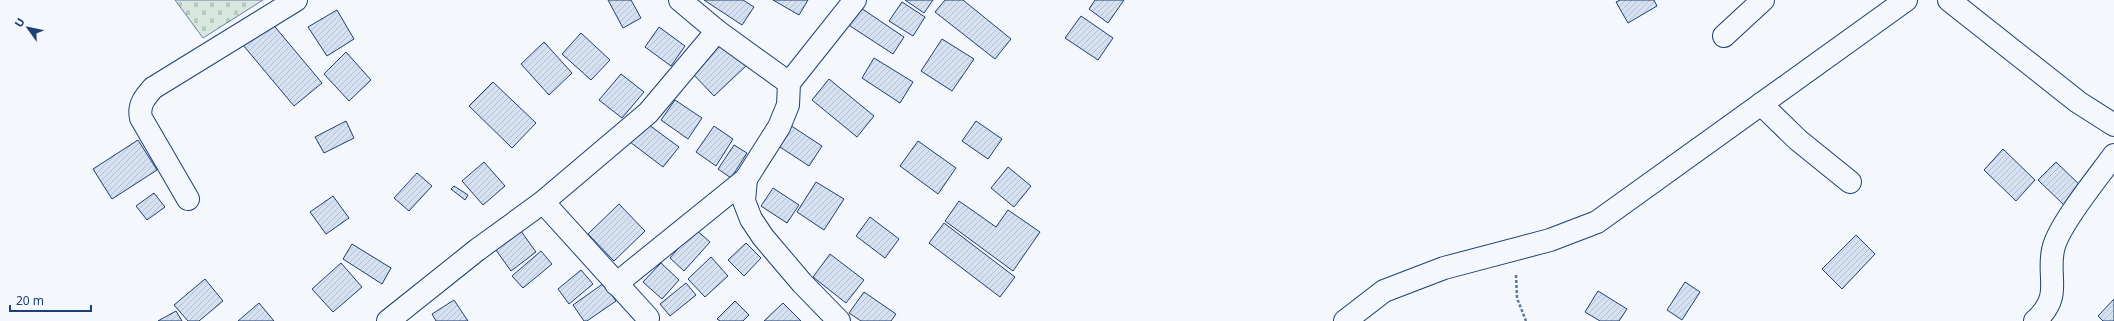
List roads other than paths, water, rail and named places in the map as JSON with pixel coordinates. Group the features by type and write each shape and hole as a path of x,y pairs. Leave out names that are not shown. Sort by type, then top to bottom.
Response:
{"street":[{"path":"188,199 141,118 139,112 142,100 153,88 296,0"},
{"path":"680,0 716,31 789,83"},
{"path":"616,284 746,179 779,127 788,105 789,83 856,0"},
{"path":"1724,36 1763,0"},
{"path":"1345,321 1384,291 1444,268 1550,240 1597,222 1906,0"},
{"path":"1949,0 2078,102 2114,126"},
{"path":"388,321 476,250 543,202 648,113 716,31"},
{"path":"1761,104 1798,140 1850,182"},
{"path":"2045,318 2053,290 2053,250 2060,232 2114,155"},
{"path":"746,179 744,202 751,219 763,237 797,277 839,321"},
{"path":"543,202 648,318"}]}
